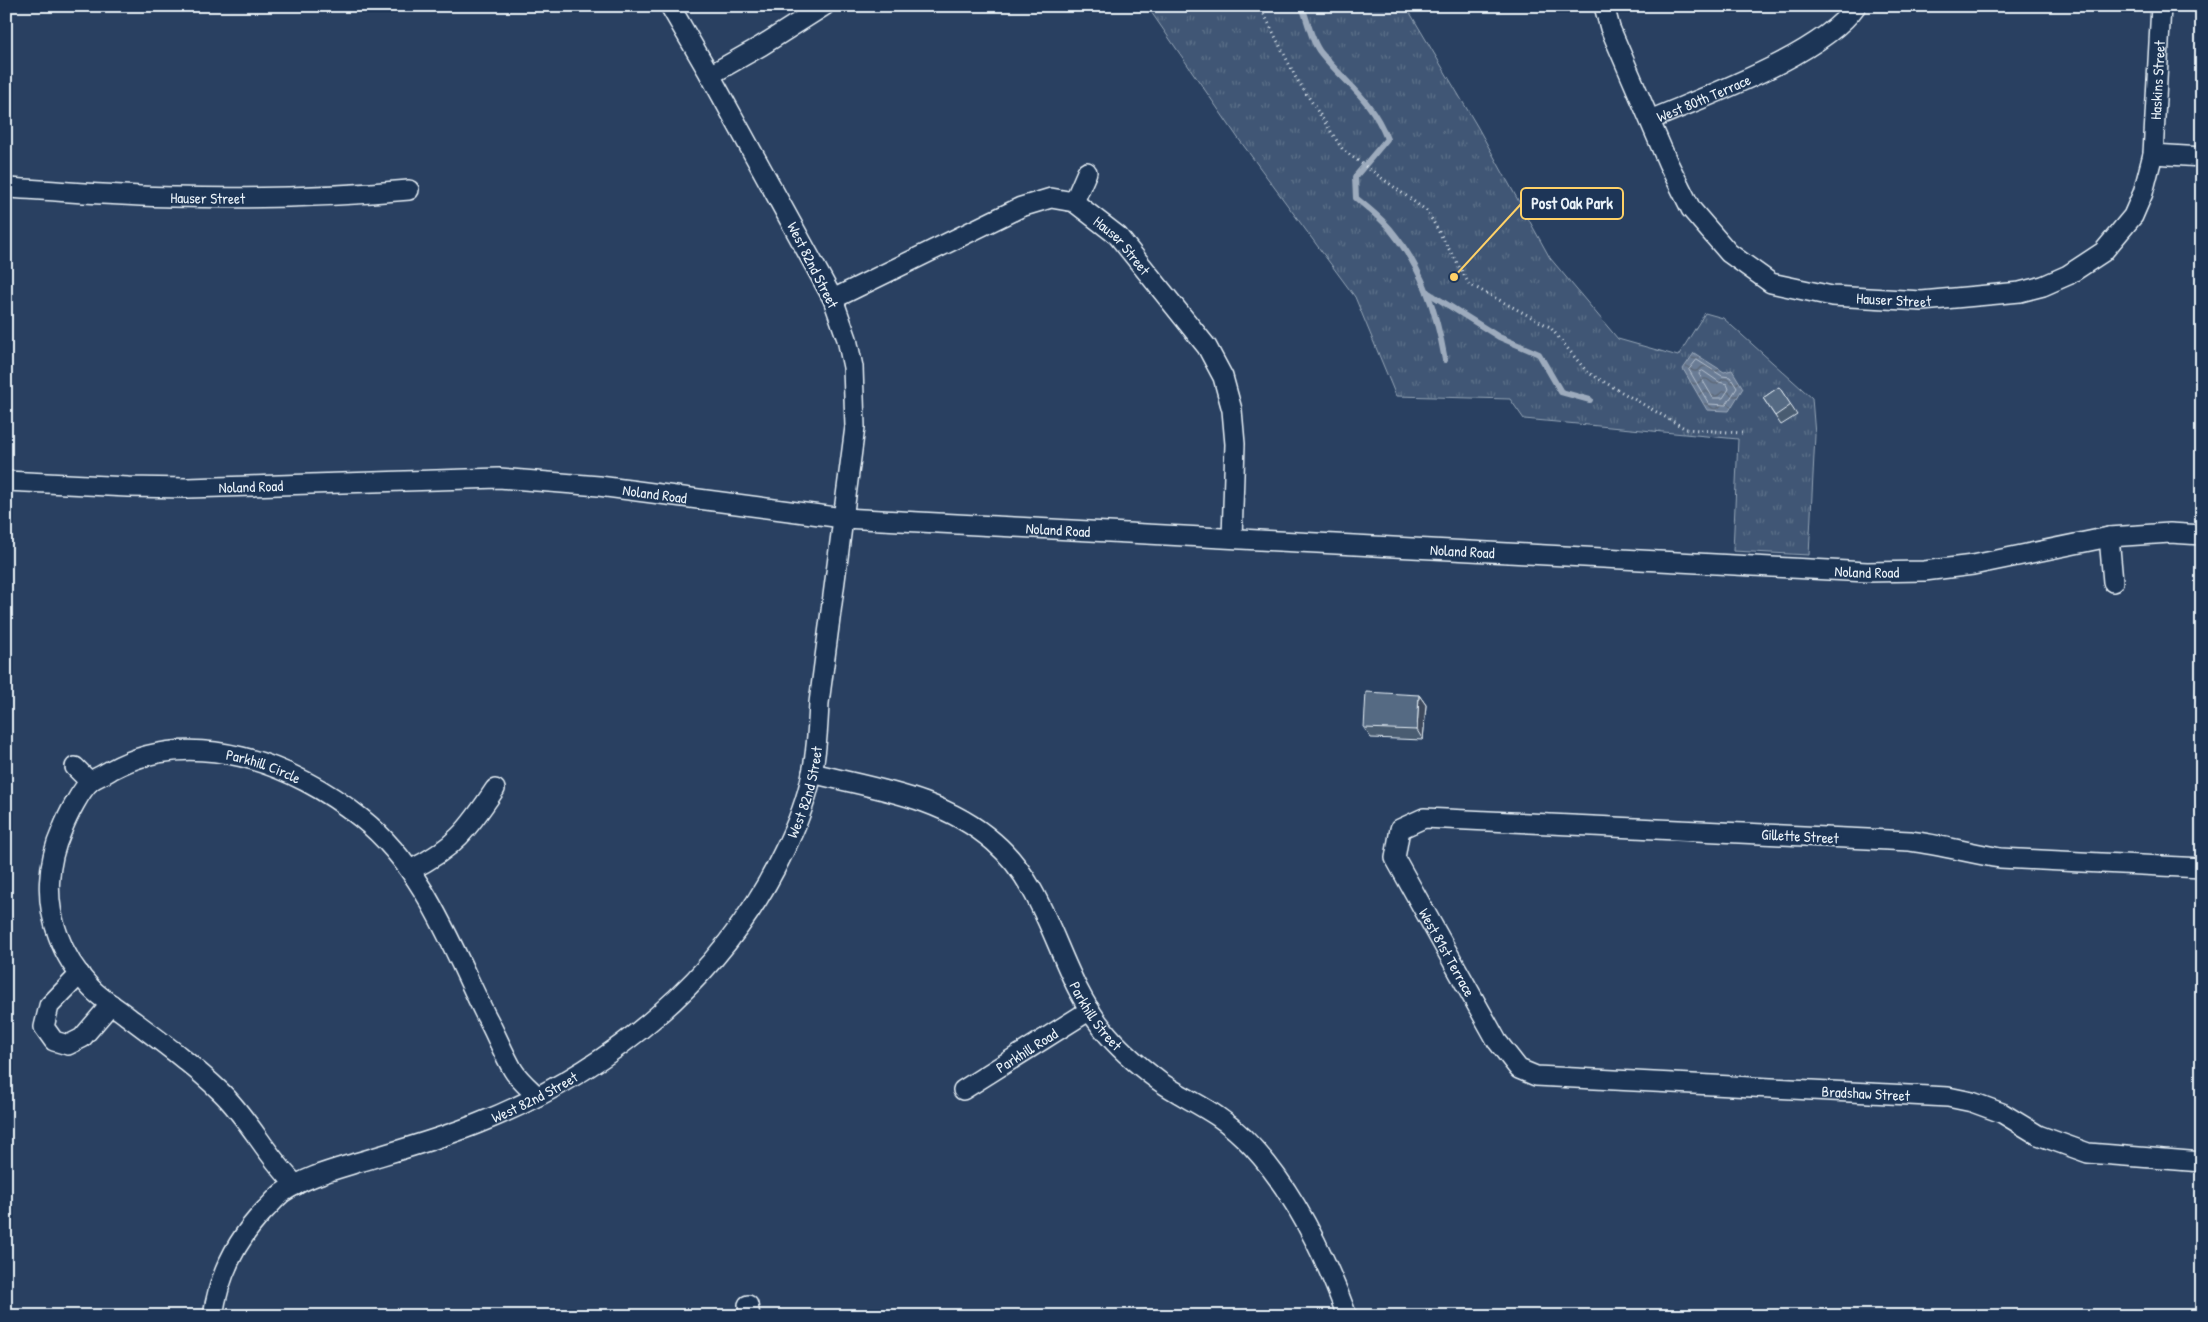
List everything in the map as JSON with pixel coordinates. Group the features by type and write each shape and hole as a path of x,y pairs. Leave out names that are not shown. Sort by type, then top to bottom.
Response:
{"street":[{"name":"West 82nd Street","path":"213,1316 216,1296 225,1268 241,1238 280,1195 296,1185 319,1175 481,1122 584,1071 633,1036 677,997 712,962 747,916 772,878 792,834 812,773 819,703 856,427 853,367 847,339 833,299 670,6"},
{"path":"710,75 824,6"},
{"name":"West 80th Terrace","path":"1604,6 1610,28 1650,120 1797,54 1832,31 1850,15 1856,6"},
{"name":"Haskins Street","path":"2153,154 2161,6"},
{"name":"Hauser Street","path":"1650,120 1691,209 1729,253 1771,283 1832,296 1895,301 1958,299 2020,292 2043,286 2068,275 2103,252 2133,216 2143,193 2153,154"},
{"path":"2153,154 2202,157"},
{"path":"1074,202 1087,172"},
{"name":"Hauser Street","path":"6,188 173,197 272,197 366,194 409,190"},
{"name":"Hauser Street","path":"833,299 1022,207 1051,198 1074,202 1118,236 1207,347 1223,377 1232,410 1235,444 1232,538"},
{"name":"Noland Road","path":"6,481 188,488 498,478 590,485 843,518 1867,572 1924,571 1973,564 2109,537 2170,533 2202,535"},
{"path":"2109,537 2113,582"},
{"name":"Parkhill Circle","path":"296,1185 278,1167 245,1119 221,1092 176,1054 92,989 66,956 51,914 48,883 55,845 65,821 90,782 121,765 149,755 167,752 203,751 245,758 285,771 323,790 362,818 391,846 410,870 429,900 514,1072 536,1096"},
{"path":"75,767 90,782"},
{"name":"Parkhill Street","path":"812,773 922,800 952,812 996,843 1017,866 1036,895 1090,1010 1103,1029 1134,1061 1159,1081 1217,1116 1240,1134 1262,1158 1285,1190 1312,1237 1334,1281 1347,1316"},
{"path":"410,870 434,858 455,842 471,824 495,788"},
{"name":"Gillette Street","path":"1400,829 1424,818 1489,820 1910,841 1945,846 1972,854 2000,858 2202,868"},
{"name":"West 81st Terrace","path":"1400,829 1395,858 1498,1040 1519,1069"},
{"path":"80,974 49,1006 44,1028 54,1041 68,1045 82,1038 111,1004"},
{"name":"Parkhill Road","path":"963,1090 1090,1010"},
{"name":"Bradshaw Street","path":"1519,1069 1536,1076 1948,1097 1972,1102 1995,1110 2038,1134 2088,1153 2202,1162"}],"path":[{"path":"1258,6 1265,16 1296,78 1343,150 1427,211 1469,284 1550,328 1587,372 1686,429 1742,433"}],"green space":[{"path":"1147,6 1406,6 1477,126 1550,258 1618,339 1678,356 1705,313 1723,318 1812,398 1815,435 1809,555 1733,551 1738,439 1524,419 1510,399 1396,396 1355,297 1238,138"}],"water":[{"path":"1694,353 1724,372 1732,370 1743,388 1729,411 1707,410 1683,369"}],"building":[{"path":"1779,387 1791,405 1775,416 1763,398"},
{"path":"1366,692 1419,695 1417,730 1364,728"}],"waterway":[{"path":"1302,6 1318,49 1366,102 1381,125 1387,139 1355,177 1356,198 1386,225 1401,244 1420,275 1432,307 1445,360"},
{"path":"1427,292 1499,337 1539,354 1561,392 1590,400"}],"place":[{"name":"Post Oak Park","path":"1454,277"}]}
